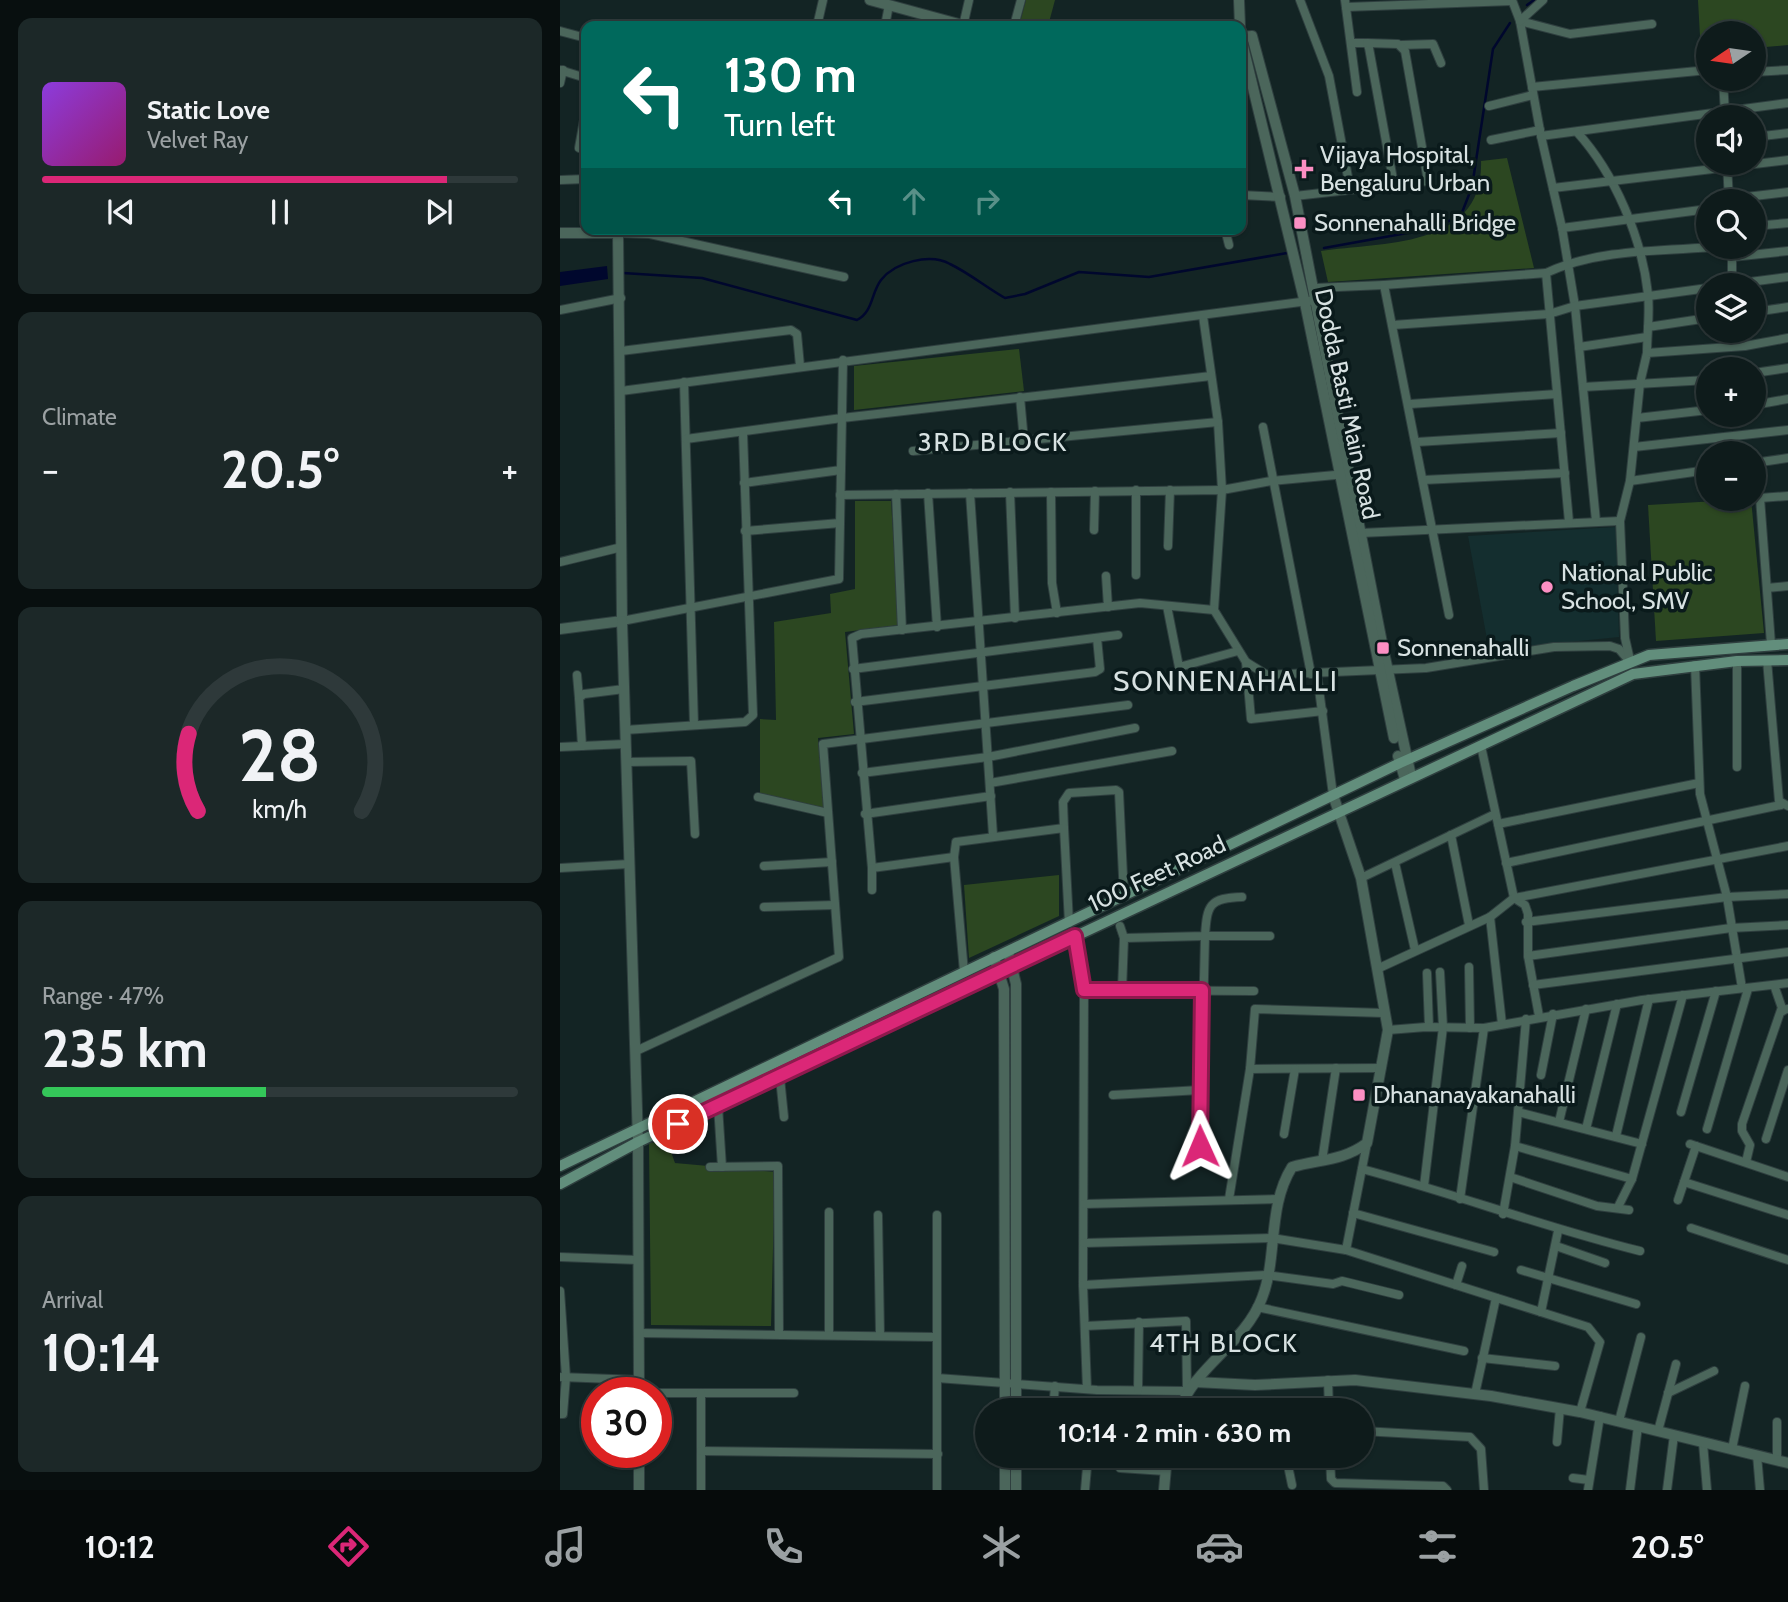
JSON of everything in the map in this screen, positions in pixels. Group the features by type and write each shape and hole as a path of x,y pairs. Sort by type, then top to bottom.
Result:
{"main road":[{"name":"100 Feet Road","path":"560,1184 638,1142 780,1078 1408,777 1480,746 1632,668 1649,655 1788,644"},
{"name":"100 Feet Road","path":"560,1166 637,1126 820,1043 1403,762 1632,668 1788,660"}],"street":[{"path":"818,21 823,0"},
{"path":"870,0 947,21"},
{"path":"966,21 969,0"},
{"path":"1015,21 1021,0"},
{"path":"1239,0 1240,21"},
{"path":"1300,0 1329,76 1350,188"},
{"path":"1357,92 1346,4 1512,0 1520,21 1575,306 1596,521"},
{"path":"1520,21 1543,0"},
{"path":"886,21 889,5"},
{"path":"1240,14 1244,21"},
{"path":"1520,21 1570,34 1652,24"},
{"path":"1246,25 1252,36 1295,196 1428,181 1401,45"},
{"path":"560,31 581,37"},
{"name":"Dodda Basti Main Road","path":"1246,37 1252,36"},
{"path":"1352,43 1433,44 1441,63"},
{"path":"1367,43 1394,185"},
{"name":"Dodda Basti Main Road","path":"1246,58 1345,474 1408,777"},
{"path":"560,83 561,70 581,76"},
{"path":"1766,71 1788,70"},
{"path":"1489,106 1533,91 1696,71"},
{"path":"1766,107 1788,103"},
{"path":"1492,141 1540,133 1577,132 1696,118"},
{"path":"1577,132 1611,180 1640,252 1648,295 1647,353 1640,383 1630,481 1620,521 1625,638 1632,668"},
{"path":"1766,136 1788,133"},
{"path":"579,148 581,137"},
{"path":"1766,161 1788,160"},
{"path":"1553,188 1696,168"},
{"path":"560,180 581,179"},
{"path":"1766,195 1788,192"},
{"path":"1246,195 1281,197"},
{"name":"Dodda Basti Main Road","path":"1295,196 1315,288 1345,474 1361,533 1384,671"},
{"path":"1562,228 1696,210"},
{"path":"1766,225 1788,223"},
{"path":"560,233 581,232"},
{"path":"618,235 621,292 622,621 638,1142 639,1377"},
{"path":"648,235 844,277"},
{"path":"1226,235 1229,245"},
{"path":"1315,288 1546,273 1568,263 1640,252 1696,248"},
{"path":"1766,253 1788,251"},
{"path":"1546,273 1569,522"},
{"path":"1766,281 1788,278"},
{"path":"1384,285 1410,404 1449,615"},
{"path":"1393,325 1549,314 1575,306 1696,289"},
{"path":"560,310 621,292"},
{"path":"621,391 1317,300"},
{"path":"1766,310 1788,307"},
{"path":"1203,316 1218,422 1222,489 1214,610 1246,662 1267,675 1384,671 1458,665 1554,647 1610,646 1619,649 1632,668"},
{"path":"1648,327 1696,320"},
{"path":"621,351 791,330 797,334 800,366"},
{"path":"1579,347 1647,338"},
{"path":"1647,353 1745,346 1788,338"},
{"path":"560,629 622,621 839,579 843,360"},
{"path":"1766,371 1788,368"},
{"path":"686,439 842,418 1211,376"},
{"path":"1583,387 1696,381"},
{"path":"684,382 694,724"},
{"path":"1410,404 1558,394"},
{"path":"1020,397 1024,441"},
{"path":"1766,403 1788,399"},
{"path":"1637,418 1696,411"},
{"path":"913,451 1218,422"},
{"path":"1263,427 1271,481 1323,711 1333,795 1361,878 1388,1030 1346,1250"},
{"path":"1634,447 1788,430"},
{"path":"625,730 745,722 753,715 743,433"},
{"path":"1417,442 1561,433"},
{"path":"1766,461 1788,458"},
{"path":"744,483 841,470"},
{"path":"1630,481 1696,472"},
{"path":"1423,480 1565,473"},
{"path":"841,495 1222,489 1345,474"},
{"path":"1168,547 1170,490"},
{"path":"1094,530 1095,491"},
{"path":"1136,491 1136,575"},
{"path":"1010,492 1015,618"},
{"path":"1051,492 1052,583 1057,613"},
{"path":"970,493 981,688 993,835"},
{"path":"896,494 902,630"},
{"path":"928,494 937,627"},
{"path":"1766,496 1788,496"},
{"path":"1759,511 1771,644"},
{"path":"1361,533 1620,521"},
{"path":"745,531 840,523"},
{"path":"560,562 622,547"},
{"path":"1106,576 1108,607"},
{"path":"1767,588 1788,586"},
{"path":"872,890 850,643 854,636 1140,603 1214,610"},
{"path":"1167,606 1179,667 1238,651"},
{"path":"853,670 1118,635"},
{"path":"855,702 1097,672 1100,669 1097,638"},
{"path":"1506,863 1785,805 1767,660"},
{"path":"1737,661 1737,767"},
{"path":"1246,662 1251,719 1323,711"},
{"path":"1695,665 1699,783 1727,897 1745,989 1707,1129"},
{"path":"577,675 582,746"},
{"path":"579,698 584,694 624,689"},
{"path":"636,1051 839,957 821,747 825,743 1128,705"},
{"path":"862,773 988,757 1135,728"},
{"path":"560,747 625,744"},
{"path":"1480,746 1514,898 1525,905 1528,914 1528,956 1539,1016"},
{"path":"990,783 1172,751"},
{"path":"626,762 691,761 695,834"},
{"path":"1497,824 1699,783"},
{"path":"1069,923 1063,802 1069,793 1119,792 1124,897"},
{"path":"865,814 991,796"},
{"path":"758,797 828,813"},
{"path":"1361,878 1495,814"},
{"path":"964,972 954,857 956,842 993,835 1064,828"},
{"path":"1451,835 1469,925"},
{"path":"1377,969 1469,925 1490,918 1514,898 1788,846"},
{"path":"872,868 954,857"},
{"path":"764,866 832,863"},
{"path":"1395,863 1415,950"},
{"path":"560,868 629,864"},
{"path":"1526,922 1727,897 1788,894"},
{"path":"1200,1146 1206,913 1211,904 1218,900 1242,897"},
{"path":"764,907 835,905"},
{"path":"1490,918 1502,1024"},
{"path":"1528,956 1731,928 1788,925"},
{"path":"1120,926 1124,938 1122,990"},
{"path":"1075,936 1084,990 1083,1285 1087,1389"},
{"path":"1124,938 1270,936"},
{"path":"1007,1398 1010,1382 1016,984 1008,952"},
{"path":"1533,985 1788,952"},
{"path":"995,957 1004,989 1010,1382 1013,1398"},
{"path":"1469,967 1471,1028"},
{"path":"1424,1186 1443,1027 1440,972"},
{"path":"1427,973 1429,1027"},
{"path":"1388,1030 1429,1027 1484,1028 1539,1016 1649,999 1788,983"},
{"path":"1746,1163 1750,1145 1741,1127 1786,1011 1774,985"},
{"path":"1084,990 1254,991"},
{"path":"1681,1112 1716,991"},
{"path":"1618,1207 1632,1179 1683,995"},
{"path":"1616,1136 1649,999"},
{"path":"1586,1129 1618,1004"},
{"path":"1229,1199 1250,1069 1255,1009 1384,1013"},
{"path":"1559,1122 1586,1009"},
{"path":"1541,1075 1553,1014"},
{"path":"1503,1214 1515,1146 1526,1019"},
{"path":"1460,1199 1484,1028"},
{"path":"1322,1161 1336,1068"},
{"path":"1250,1069 1381,1068"},
{"path":"1284,1134 1295,1069"},
{"path":"1766,1139 1788,1070"},
{"path":"780,1078 784,1117"},
{"path":"1113,1095 1200,1090"},
{"path":"718,1107 722,1167"},
{"path":"1518,1112 1642,1144"},
{"path":"1184,1398 1187,1391 1243,1331 1263,1297 1281,1185 1292,1167 1352,1154 1367,1143"},
{"path":"1678,1200 1693,1145 1788,1177"},
{"path":"1515,1146 1632,1179"},
{"path":"710,1167 778,1166 779,1333"},
{"path":"1362,1169 1424,1186 1558,1231 1640,1251"},
{"path":"1510,1177 1597,1206 1629,1209"},
{"path":"1684,1182 1788,1215"},
{"path":"1084,1204 1279,1199"},
{"path":"829,1212 830,1334"},
{"path":"1353,1213 1494,1252"},
{"path":"878,1215 880,1335"},
{"path":"937,1215 937,1490"},
{"path":"1691,1228 1788,1261"},
{"path":"1541,1312 1558,1231"},
{"path":"1084,1243 1272,1238 1346,1250 1588,1327 1600,1342 1580,1412"},
{"path":"1556,1246 1605,1263"},
{"path":"560,1257 638,1260"},
{"path":"1456,1285 1462,1266"},
{"path":"1521,1270 1636,1304"},
{"path":"1083,1285 1266,1275 1333,1284 1342,1281 1399,1295"},
{"path":"560,1291 563,1377 563,1414 560,1414"},
{"path":"1475,1394 1496,1298"},
{"path":"1257,1307 1464,1350"},
{"path":"1085,1326 1186,1321 1187,1391"},
{"path":"1138,1390 1139,1322"},
{"path":"638,1333 936,1337"},
{"path":"1619,1421 1641,1338"},
{"path":"1482,1358 1555,1366"},
{"path":"1658,1431 1676,1364"},
{"path":"1668,1393 1714,1371"},
{"path":"563,1377 581,1378"},
{"path":"937,1378 1087,1389 1187,1391"},
{"path":"1328,1380 1329,1398"},
{"path":"1195,1382 1255,1385 1355,1380 1475,1394 1600,1416 1788,1463"},
{"path":"1054,1398 1055,1386"},
{"path":"1732,1449 1745,1386"},
{"path":"672,1393 794,1393"},
{"path":"701,1393 701,1490"},
{"path":"1557,1442 1560,1408"},
{"path":"1573,1478 1589,1485 1600,1416"},
{"path":"1777,1422 1777,1460"},
{"path":"1630,1490 1638,1426"},
{"path":"1374,1431 1470,1437 1481,1449 1484,1490"},
{"path":"1667,1490 1674,1435"},
{"path":"1703,1443 1707,1490"},
{"path":"701,1451 938,1454"},
{"path":"1757,1455 1760,1490"},
{"path":"639,1468 639,1490"},
{"path":"1005,1468 1005,1490"},
{"path":"1016,1468 1016,1490"},
{"path":"1085,1490 1087,1468"},
{"path":"1164,1490 1166,1468"},
{"path":"1288,1468 1292,1485"},
{"path":"1331,1468 1331,1479 1337,1490"},
{"path":"1331,1479 1335,1483 1443,1486 1447,1490"}],"shaded area":[{"name":"National Public School, SMV","path":"1616,527 1619,637 1489,650 1468,536"}],"green space":[{"path":"1026,0 1055,0 1049,21 1020,21"},
{"path":"1698,0 1788,0 1788,45 1766,47 1766,21 1699,21"},
{"path":"1507,158 1534,268 1328,282 1321,251 1399,242 1425,236 1448,226 1466,211 1477,190 1481,161"},
{"path":"1019,349 1024,391 854,410 854,366"},
{"path":"855,501 891,501 899,625 845,632 854,734 818,738 825,809 760,794 760,719 776,720 774,622 831,613 830,594 855,589"},
{"path":"1696,502 1696,511 1752,511 1764,633 1656,641 1648,505"},
{"path":"1059,875 1059,916 969,958 964,885"},
{"path":"667,1141 675,1163 775,1172 771,1326 651,1325 649,1143"}],"water":[{"path":"607,266 608,279 560,286 560,272"}],"waterway":[{"path":"1527,5 1534,0"},
{"path":"1324,248 1435,228 1461,215 1472,187 1493,49 1510,23"},
{"path":"623,273 702,278 857,320 866,312 878,285 887,274 904,264 923,259 950,264 1005,298 1025,294 1079,272 1149,277 1287,253"}],"place":[{"name":"Vijaya Hospital, Bengaluru Urban","path":"1304,169"},
{"name":"Sonnenahalli Bridge","path":"1300,223"},
{"name":"National Public School, SMV","path":"1547,587"},
{"name":"Sonnenahalli","path":"1383,648"},
{"name":"Dhananayakanahalli","path":"1359,1095"}],"district":[{"name":"3RD BLOCK","path":"993,442"},
{"name":"SONNENAHALLI","path":"1226,681"},
{"name":"4TH BLOCK","path":"1224,1343"}],"route":[{"path":"678,1124 1075,936 1084,990 1202,990 1200,1146"}]}
